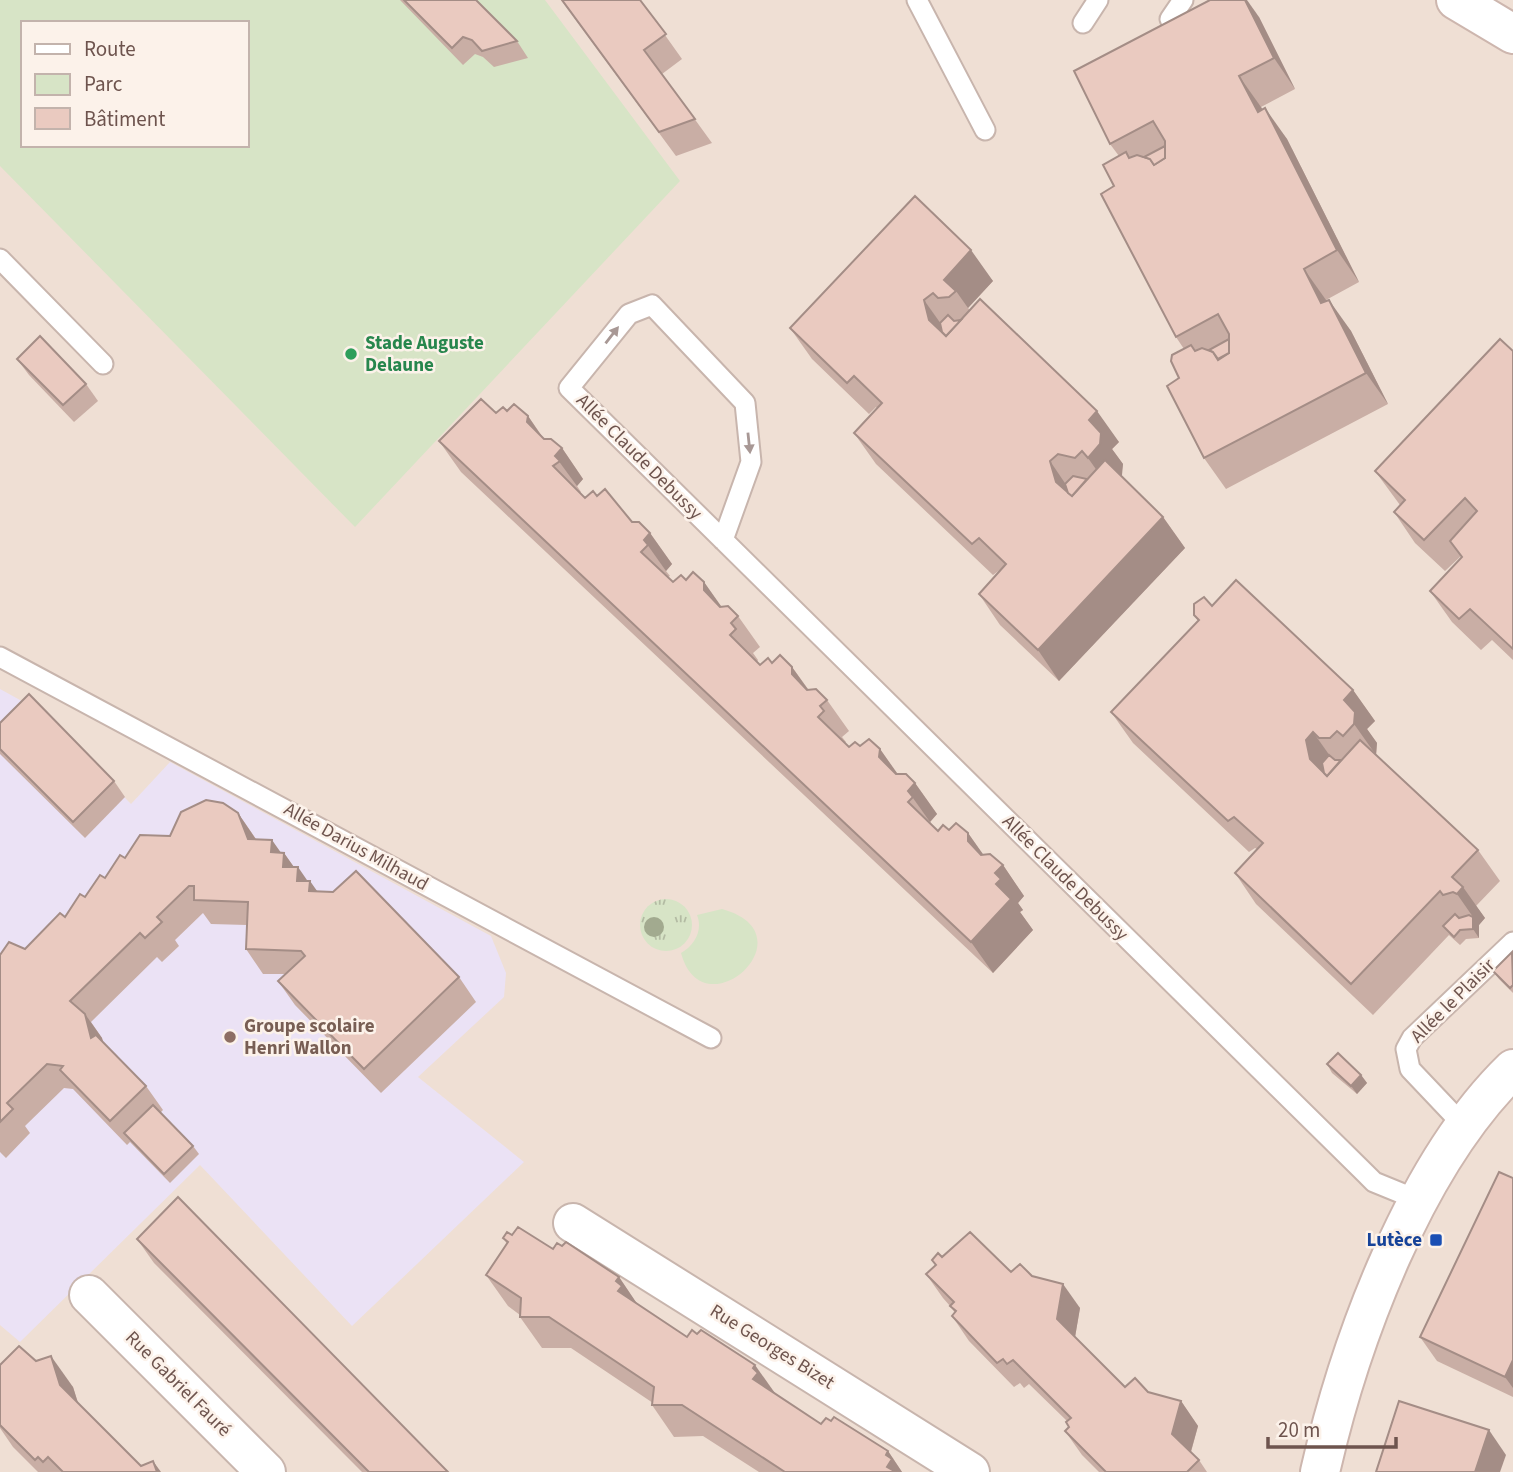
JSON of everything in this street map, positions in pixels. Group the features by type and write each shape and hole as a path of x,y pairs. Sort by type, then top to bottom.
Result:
{"street":[{"path":"1456,0 1513,34"},
{"path":"1320,1472 1329,1431 1364,1325 1418,1200 1490,1092 1513,1069"},
{"name":"Rue Georges Bizet","path":"573,1223 970,1472"},
{"name":"Rue Gabriel Fauré","path":"89,1295 266,1472"}],"lane":[{"path":"916,0 985,130"},
{"path":"1083,23 1098,0"},
{"path":"1170,19 1183,0"},
{"path":"0,260 103,364"},
{"name":"Allée Claude Debussy","path":"723,540 751,462 745,403 652,305 628,314 569,388 1365,1174 1374,1182 1418,1200"},
{"name":"Allée Darius Milhaud","path":"0,657 711,1038"},
{"name":"Allée le Plaisir","path":"1465,1127 1410,1069 1406,1049 1412,1038 1513,942"}],"shaded area":[{"path":"0,0 1513,0 1513,1472 0,1472"},
{"name":"Groupe scolaire Henri Wallon","path":"0,689 40,711 131,804 170,762 491,936 506,973 504,997 418,1077 524,1162 352,1326 200,1165 20,1342 0,1325"}],"green space":[{"name":"Stade Auguste Delaune","path":"0,0 545,0 680,181 355,527 0,166"},
{"path":"666,899 685,906 692,925 685,944 666,951 647,944 640,925 647,906"},
{"path":"722,909 747,921 757,938 755,955 744,971 728,981 709,984 693,975 681,953 696,937 699,926 697,915"}],"building":[{"path":"404,0 476,0 517,41 482,51 472,40 463,37 452,48"},
{"path":"562,0 640,0 666,34 644,50 695,119 659,132"},
{"path":"1210,0 1245,0 1274,58 1239,76 1258,112 1265,108 1337,250 1304,269 1321,303 1329,300 1366,373 1204,458 1167,386 1179,378 1171,361 1172,355 1191,345 1195,351 1202,348 1213,352 1218,360 1229,353 1229,334 1218,314 1176,337 1101,194 1114,186 1103,165 1126,152 1129,158 1137,155 1150,159 1154,165 1165,158 1165,141 1153,121 1110,144 1074,71"},
{"path":"1165,146 1165,158 1154,165 1150,159 1144,157"},
{"path":"915,196 971,250 944,280 956,291 949,297 938,298 933,293 924,300 929,320 946,336 980,299 1097,411 1089,420 1101,433 1100,444 1088,458 1082,451 1075,458 1058,454 1050,461 1056,482 1072,496 1105,460 1163,517 1038,650 979,594 1006,564 979,538 972,544 854,433 882,403 854,376 847,383 790,328"},
{"path":"948,315 954,321 961,320 946,336 940,323"},
{"path":"40,336 86,384 63,405 17,359"},
{"path":"1229,339 1229,353 1218,359 1209,350"},
{"path":"1500,339 1513,351 1513,649 1470,609 1459,619 1430,591 1462,557 1450,541 1477,511 1465,498 1424,540 1394,512 1405,500 1375,471"},
{"path":"481,399 496,413 503,407 507,411 514,404 528,416 527,422 544,439 551,439 562,448 555,456 560,461 553,466 585,498 593,491 597,496 605,489 632,522 639,522 650,533 644,540 648,545 641,552 673,582 681,575 686,580 693,572 704,582 704,590 720,607 728,606 738,616 731,623 736,629 730,635 760,665 768,658 772,663 780,655 792,667 792,674 807,690 816,689 827,700 820,706 824,711 818,717 849,747 855,742 860,746 869,739 880,749 879,757 896,774 906,774 915,783 908,791 913,797 908,802 938,831 943,825 949,830 956,823 968,833 968,841 981,855 990,854 1003,865 995,873 1001,879 996,884 1011,899 971,942 439,441"},
{"path":"1073,476 1087,479 1072,496 1065,484"},
{"path":"1236,580 1353,690 1344,700 1355,712 1354,724 1343,736 1337,731 1330,738 1319,738 1313,732 1306,740 1310,759 1327,776 1360,740 1478,850 1452,877 1463,887 1457,894 1453,892 1443,895 1440,891 1351,984 1235,873 1263,843 1234,817 1228,821 1111,712 1199,620 1194,615 1194,604 1204,597 1212,606"},
{"path":"29,694 114,781 73,822 0,749 0,723"},
{"path":"1329,755 1335,760 1341,760 1327,776 1322,763"},
{"path":"206,800 223,803 238,813 248,839 272,840 271,852 284,853 283,867 298,867 297,881 310,881 309,891 333,892 356,871 459,977 364,1069 278,981 305,956 301,951 246,949 248,902 194,900 194,886 189,886 157,917 162,922 145,938 140,933 70,1001 85,1014 91,1038 96,1035 146,1086 110,1121 60,1070 63,1066 47,1064 7,1103 13,1109 0,1122 0,955 9,942 25,949 60,913 65,917 80,894 85,897 100,875 105,878 120,855 125,858 140,835 170,836 181,812"},
{"path":"1455,914 1459,918 1469,915 1473,917 1473,929 1460,930 1454,937 1443,926"},
{"path":"1512,952 1513,985 1510,988 1493,971"},
{"path":"1338,1053 1361,1075 1351,1086 1327,1064"},
{"path":"153,1105 193,1146 164,1174 124,1133"},
{"path":"1499,1172 1513,1178 1513,1360 1505,1377 1420,1337"},
{"path":"178,1197 448,1472 369,1472 137,1239"},
{"path":"518,1227 553,1249 557,1243 562,1246 566,1242 619,1277 616,1281 622,1286 618,1291 687,1337 692,1330 697,1334 701,1330 755,1365 753,1368 758,1373 753,1379 821,1424 826,1418 831,1421 834,1417 888,1451 886,1455 892,1459 887,1467 896,1472 785,1472 682,1405 652,1405 654,1387 549,1317 520,1317 521,1298 486,1275 508,1242 503,1238 507,1232 512,1235"},
{"path":"970,1232 1011,1272 1020,1264 1032,1276 1063,1284 1057,1319 1125,1387 1135,1378 1148,1392 1181,1401 1172,1434 1199,1460 1187,1472 1106,1472 1065,1431 1069,1427 1066,1422 1071,1418 1013,1360 1007,1364 1003,1359 997,1363 952,1316 956,1311 950,1306 954,1302 926,1274 936,1265 932,1260 938,1253 942,1257"},
{"path":"19,1346 36,1361 51,1356 60,1385 141,1466 153,1461 157,1472 63,1472 48,1457 43,1462 38,1457 35,1460 0,1425 0,1365"},
{"path":"1399,1401 1489,1430 1475,1472 1376,1472"}],"place":[{"name":"Stade Auguste Delaune","path":"351,354"},
{"name":"Groupe scolaire Henri Wallon","path":"230,1037"},
{"name":"Lutèce","path":"1436,1240"}]}
